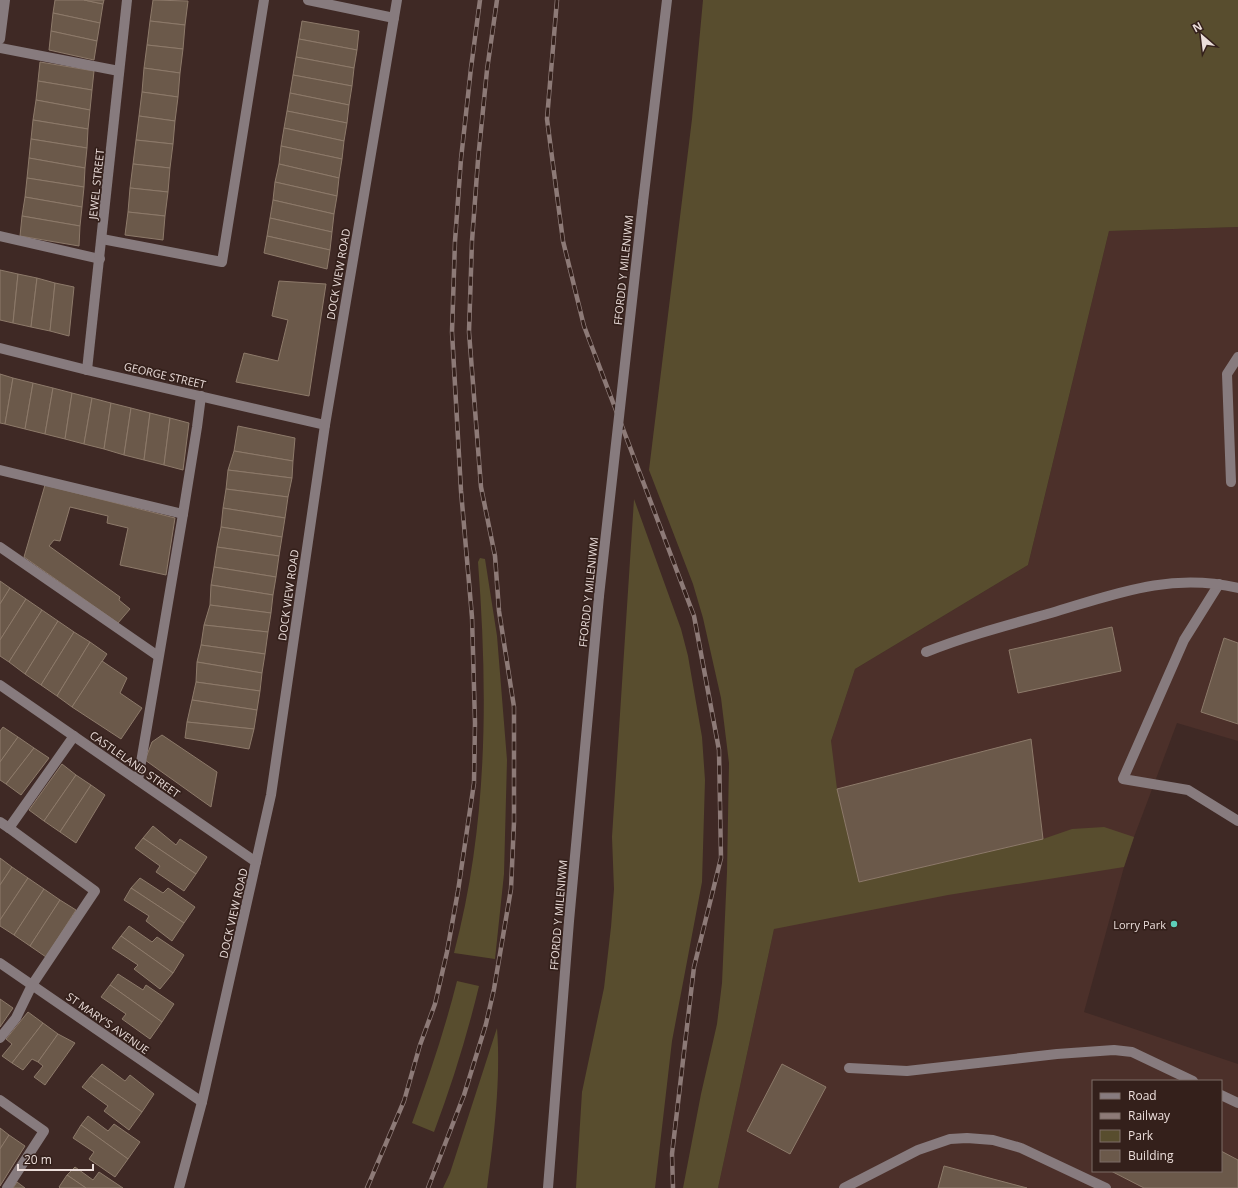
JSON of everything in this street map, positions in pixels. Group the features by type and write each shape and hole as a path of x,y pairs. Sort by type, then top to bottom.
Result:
{"street":[{"path":"0,39 5,0"},
{"name":"JEWEL STREET","path":"87,370 127,0"},
{"path":"102,239 222,262 264,0"},
{"path":"308,0 394,18"},
{"name":"DOCK VIEW ROAD","path":"179,1188 202,1102 271,795 325,425 396,0"},
{"name":"FFORDD Y MILENIWM","path":"548,1188 570,913 599,596 667,0"},
{"path":"0,48 119,70"},
{"path":"0,236 100,259"},
{"name":"GEORGE STREET","path":"0,348 87,370 325,425"},
{"path":"1232,482 1226,374 1238,357"},
{"path":"138,780 198,427 201,396"},
{"path":"0,470 183,514"},
{"path":"0,547 158,656"},
{"path":"926,652 951,642 984,632 1151,585 1178,582 1219,584 1238,588"},
{"path":"1219,584 1184,640 1123,779 1188,790 1238,820"},
{"name":"CASTLELAND STREET","path":"0,685 256,862"},
{"path":"0,1038 16,1018 32,985 96,891 4,825 74,736"},
{"name":"ST MARY'S AVENUE","path":"0,963 202,1102"},
{"path":"849,1068 907,1071 1057,1054 1114,1050 1132,1052 1191,1080"},
{"path":"1222,1095 1238,1103"},
{"path":"0,1100 44,1131 7,1188"},
{"path":"844,1188 918,1150 950,1139 967,1138 993,1140 1021,1148 1106,1188"}],"shaded area":[{"path":"1238,227 1238,741 1177,723 1124,867 1084,1012 1238,1064 1238,1188 718,1188 774,929 831,741 855,669 1028,565 1109,231"}],"green space":[{"path":"703,0 1238,0 1238,227 1109,231 1028,565 855,669 831,741 837,789 859,882 1043,839 1072,829 1104,827 1134,837 1124,867 948,895 774,929 718,1188 683,1188 701,1094 717,1024 722,983 727,872 729,763 721,698 703,618 693,584 649,470 692,119"},
{"path":"634,499 681,629 688,656 702,737 705,780 702,882 672,1041 655,1188 576,1188 582,1092 604,988 611,927 614,889 612,837"},
{"path":"480,558 485,559 497,636 507,760 504,874 495,959 454,953 474,856 479,807 484,709 478,562"},
{"path":"457,981 479,986 459,1060 434,1132 412,1123 425,1088"},
{"path":"497,1028 497,1088 487,1188 443,1188 450,1173"}],"building":[{"path":"55,0 84,0 103,4 100,23 53,13"},
{"path":"84,0 104,0 103,4"},
{"path":"153,0 188,1 185,25 150,21"},
{"path":"53,13 100,23 97,41 51,31"},
{"path":"150,21 185,25 183,49 147,45"},
{"path":"302,21 359,31 357,50 299,39"},
{"path":"51,31 97,41 94,60 49,50"},
{"path":"299,39 357,50 354,68 296,57"},
{"path":"147,45 183,49 180,73 144,68"},
{"path":"296,57 354,68 352,86 293,75"},
{"path":"40,62 94,71 92,90 38,81"},
{"path":"144,68 180,73 178,97 142,92"},
{"path":"293,75 352,86 349,105 290,93"},
{"path":"38,81 92,90 90,110 36,100"},
{"path":"142,92 178,97 175,121 139,116"},
{"path":"290,93 349,105 347,123 287,111"},
{"path":"36,100 90,110 88,129 33,120"},
{"path":"287,111 347,123 344,141 284,128"},
{"path":"139,116 175,121 173,144 136,140"},
{"path":"33,120 88,129 87,148 31,139"},
{"path":"284,128 344,141 342,159 281,146"},
{"path":"31,139 87,148 85,168 29,158"},
{"path":"136,140 173,144 170,168 133,164"},
{"path":"281,146 342,159 339,178 279,164"},
{"path":"29,158 85,168 84,187 27,178"},
{"path":"133,164 170,168 168,192 130,188"},
{"path":"279,164 339,178 337,196 275,182"},
{"path":"27,178 84,187 82,207 25,197"},
{"path":"275,182 337,196 334,214 273,200"},
{"path":"130,188 168,192 165,216 128,212"},
{"path":"25,197 82,207 80,226 22,216"},
{"path":"273,200 334,214 332,232 270,218"},
{"path":"128,212 165,216 163,240 125,235"},
{"path":"22,216 80,226 79,246 20,236"},
{"path":"270,218 332,232 330,250 267,236"},
{"path":"267,236 330,250 327,269 264,253"},
{"path":"0,270 18,274 13,323 0,320"},
{"path":"18,274 37,278 31,327 13,323"},
{"path":"37,278 55,283 50,331 31,327"},
{"path":"279,281 326,284 309,396 236,382 244,353 278,361 288,320 272,316"},
{"path":"55,283 74,287 69,336 50,331"},
{"path":"0,374 13,378 5,424 0,423"},
{"path":"13,378 33,383 25,429 5,424"},
{"path":"33,383 53,388 45,434 25,429"},
{"path":"53,388 72,393 65,439 45,434"},
{"path":"72,393 92,398 84,444 65,439"},
{"path":"92,398 111,403 104,449 84,444"},
{"path":"111,403 131,408 124,455 104,449"},
{"path":"131,408 150,413 144,460 124,455"},
{"path":"150,413 170,418 164,465 144,460"},
{"path":"170,418 189,423 183,470 164,465"},
{"path":"238,426 295,438 293,461 234,451"},
{"path":"234,451 293,461 292,478 228,470"},
{"path":"228,470 292,478 288,497 226,489"},
{"path":"45,485 175,518 166,575 120,565 128,528 107,523 108,516 70,507 60,541 54,540 49,546 120,597 119,600 130,609 118,623 24,557"},
{"path":"226,489 288,497 285,518 223,508"},
{"path":"223,508 285,518 282,537 221,527"},
{"path":"221,527 282,537 279,556 217,547"},
{"path":"217,547 279,556 276,577 214,567"},
{"path":"214,567 276,577 273,595 211,585"},
{"path":"0,581 10,588 0,604"},
{"path":"211,585 273,595 271,613 210,605"},
{"path":"10,588 26,599 0,640 0,604"},
{"path":"26,599 42,610 9,662 0,656 0,640"},
{"path":"210,605 271,613 268,632 204,625"},
{"path":"42,610 58,621 25,674 9,662"},
{"path":"58,621 74,632 41,685 25,674"},
{"path":"204,625 268,632 265,654 201,645"},
{"path":"1112,627 1121,671 1018,693 1009,650"},
{"path":"74,632 90,642 57,696 41,685"},
{"path":"1224,638 1238,643 1238,724 1201,712"},
{"path":"90,642 107,654 72,707 57,696"},
{"path":"201,645 265,654 262,673 197,662"},
{"path":"102,661 127,678 120,693 142,708 121,739 72,707"},
{"path":"197,662 262,673 260,691 196,682"},
{"path":"196,682 260,691 257,710 192,700"},
{"path":"192,700 257,710 254,729 187,722"},
{"path":"187,722 254,729 249,749 185,738"},
{"path":"3,727 18,737 0,762 0,731"},
{"path":"162,735 217,772 211,807 145,760 152,742"},
{"path":"18,737 34,748 6,784 0,780 0,762"},
{"path":"1031,739 1043,839 859,882 837,789"},
{"path":"34,748 49,758 21,795 6,784"},
{"path":"62,764 76,775 44,821 29,810"},
{"path":"76,775 91,785 60,832 44,821"},
{"path":"91,785 105,795 76,843 60,832"},
{"path":"153,826 176,845 180,839 207,857 196,874 143,838"},
{"path":"143,838 196,874 184,891 156,872 160,866 135,848"},
{"path":"0,858 12,867 0,885"},
{"path":"12,867 28,878 0,920 0,885"},
{"path":"28,878 44,889 14,935 0,926 0,920"},
{"path":"140,878 163,893 168,888 195,907 184,923 131,888"},
{"path":"131,888 184,923 172,941 146,921 149,916 124,900"},
{"path":"44,889 60,900 30,946 14,935"},
{"path":"60,900 76,910 46,957 30,946"},
{"path":"129,926 152,942 157,937 184,955 173,973 121,936"},
{"path":"121,936 173,973 160,989 134,969 138,965 112,948"},
{"path":"118,974 143,990 146,985 174,1004 162,1022 110,985"},
{"path":"110,985 162,1022 150,1039 122,1019 126,1014 101,997"},
{"path":"0,999 13,1008 0,1027"},
{"path":"28,1012 43,1023 12,1063 2,1056 12,1044 6,1039"},
{"path":"43,1023 58,1034 38,1062 32,1059 23,1070 12,1063"},
{"path":"58,1034 75,1043 45,1085 34,1077 43,1066 38,1062"},
{"path":"102,1064 125,1081 130,1075 154,1094 142,1112 91,1076"},
{"path":"782,1064 826,1087 790,1154 747,1131"},
{"path":"91,1076 142,1112 129,1130 104,1111 108,1106 82,1087"},
{"path":"88,1116 108,1131 114,1124 140,1142 128,1159 81,1125"},
{"path":"81,1125 128,1159 115,1177 89,1159 94,1152 73,1138"},
{"path":"0,1128 9,1135 0,1149"},
{"path":"9,1135 25,1146 0,1186 0,1149"},
{"path":"1222,1152 1238,1160 1238,1188 1144,1188 1113,1172 1222,1172"},
{"path":"944,1166 1027,1188 938,1188"},
{"path":"75,1167 93,1180 99,1172 123,1188 86,1188 67,1175"},
{"path":"67,1175 86,1188 60,1188 59,1187"},
{"path":"17,1182 25,1188 13,1188"}],"railway":[{"path":"367,1188 404,1101 420,1045 435,1004 447,952 458,891 474,783 475,723 472,617 461,491 452,332 455,241 461,159 480,0"},
{"path":"428,1188 464,1095 486,1024 494,989 511,889 514,822 514,707 499,611 495,556 481,487 469,332 472,241 478,160 487,70 497,0"},
{"path":"557,0 547,119 563,241 584,326 694,616 719,750 721,858 694,967 672,1154 673,1188"}],"place":[{"name":"Lorry Park","path":"1174,924"}]}
